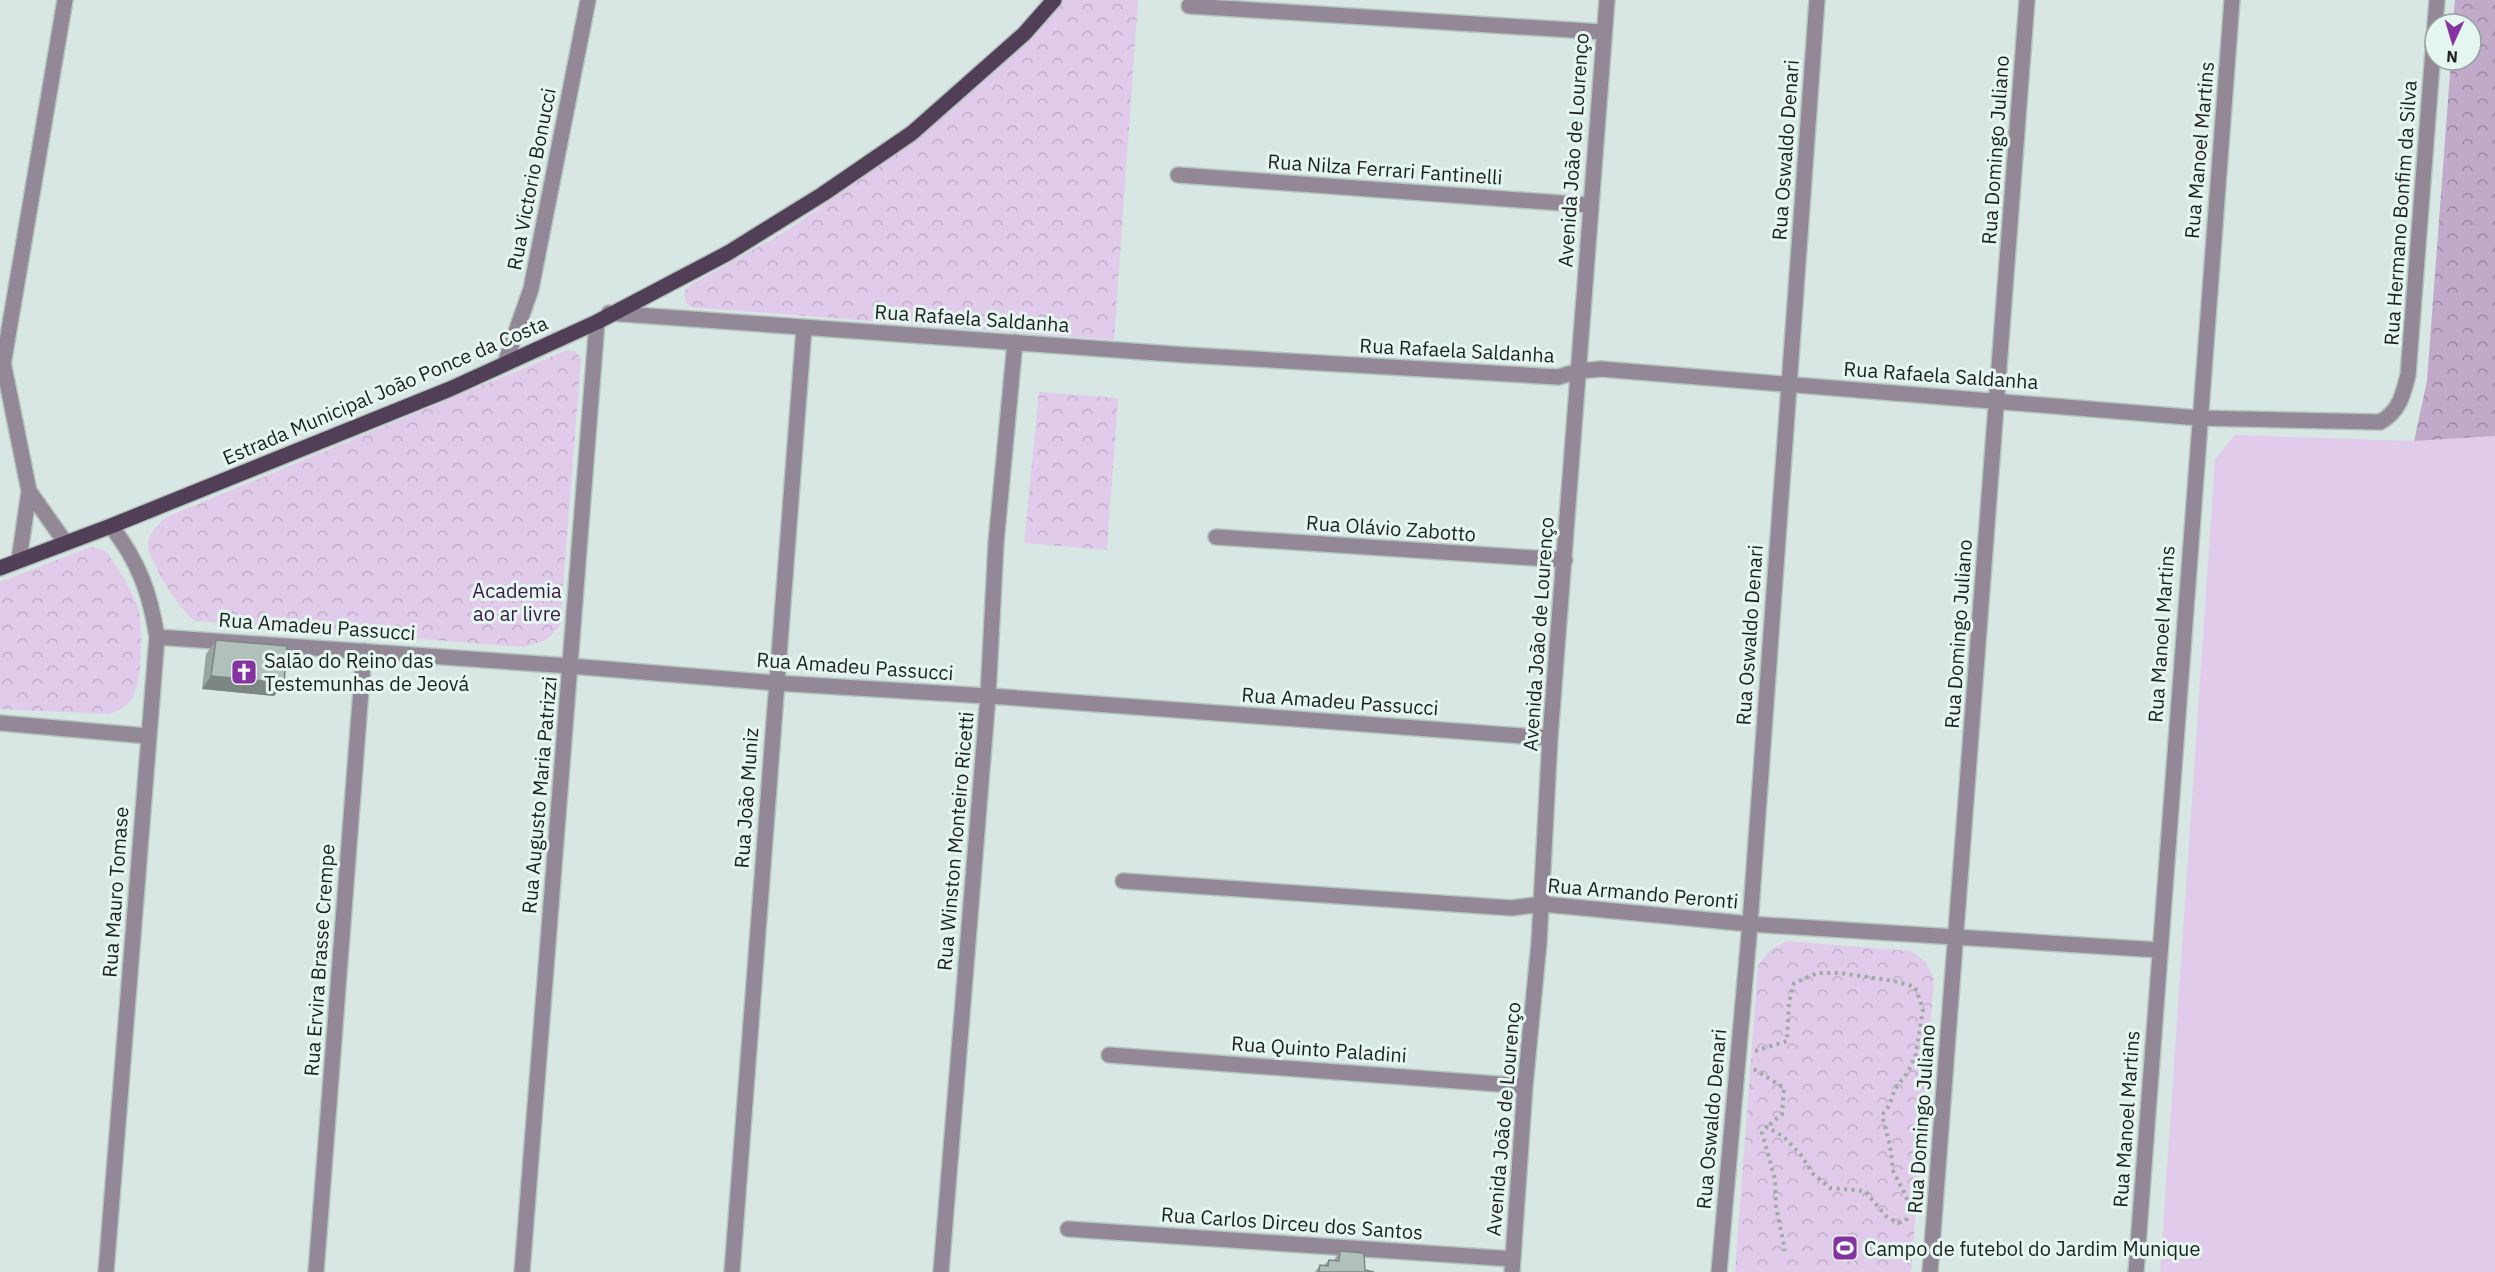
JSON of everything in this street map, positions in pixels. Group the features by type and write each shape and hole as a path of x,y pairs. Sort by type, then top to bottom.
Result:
{"main road":[{"name":"Estrada Municipal João Ponce da Costa","path":"0,568 111,526 450,389 603,318 728,253 823,194 912,133 1024,34 1054,0"}],"street":[{"path":"3,365 65,0"},
{"name":"Rua Victorio Bonucci","path":"506,363 531,289 588,0"},
{"name":"Avenida João de Lourenço","path":"1513,1265 1542,904 1550,738 1579,371 1589,205 1607,0"},
{"name":"Rua Oswaldo Denari","path":"1719,1272 1750,924 1817,0"},
{"name":"Rua Domingo Juliano","path":"1930,1272 2027,0"},
{"name":"Rua Manoel Martins","path":"2136,1272 2158,950 2232,0"},
{"path":"1189,6 1603,32"},
{"name":"Rua Hermano Bonfim da Silva","path":"2400,403 2408,375 2431,72"},
{"name":"Rua Nilza Ferrari Fantinelli","path":"1178,175 1589,205"},
{"name":"Rua Rafaela Saldanha","path":"603,318 804,328 1558,378 1579,371 1601,369 2199,418 2380,422 2387,418 2400,403"},
{"name":"Rua Augusto Maria Patrizzi","path":"522,1272 570,666 603,318"},
{"name":"Rua João Muniz","path":"732,1272 804,328"},
{"name":"Rua Winston Monteiro Ricetti","path":"941,1272 988,696 996,543 1015,342"},
{"path":"0,347 28,491 19,560"},
{"path":"28,491 65,542"},
{"name":"Rua Mauro Tomase","path":"106,1272 157,637 152,606 142,574 128,547 111,526"},
{"name":"Rua Olávio Zabotto","path":"1216,537 1565,560"},
{"name":"Rua Amadeu Passucci","path":"157,637 1550,738"},
{"name":"Rua Ervira Brasse Crempe","path":"316,1272 364,651"},
{"path":"0,723 148,736"},
{"name":"Rua Armando Peronti","path":"1123,881 1512,908 1542,904 1750,924 2158,950"},
{"name":"Rua Quinto Paladini","path":"1109,1055 1526,1086"},
{"name":"Rua Carlos Dirceu dos Santos","path":"1068,1229 1513,1265"}],"path":[{"path":"1751,1053 1787,1041 1789,1002 1794,983 1818,973 1870,977 1915,987 1923,1009 1916,1054 1882,1115 1890,1145 1893,1171 1910,1209 1907,1219 1898,1223 1886,1216 1865,1191 1830,1188 1813,1174 1801,1155 1784,1137 1767,1127"},
{"path":"1750,1067 1784,1088 1782,1114 1762,1133 1775,1179 1776,1206 1785,1251"}],"green space":[{"path":"1064,0 1138,0 1114,340 691,307 686,303 684,292 689,286 788,230 911,144 1032,38"},
{"path":"2455,0 2495,0 2495,436 2414,441 2427,381 2450,72 2483,72 2483,12 2454,12"},
{"name":"Academia ao ar livre","path":"567,350 576,352 581,359 560,626 546,640 524,647 196,621 174,598 159,573 148,543 155,528 167,517"},
{"path":"1039,392 1118,398 1107,550 1024,543"},
{"path":"2235,435 2414,441 2495,436 2495,1272 2160,1272 2215,459"},
{"path":"90,547 106,551 124,578 138,608 141,654 138,681 132,699 122,708 109,714 0,709 0,582"},
{"path":"1787,941 1911,951 1926,962 1934,979 1911,1272 1735,1272 1758,966 1770,950"}],"building":[{"path":"216,640 287,646 284,683 211,676"},
{"path":"1340,1251 1364,1253 1365,1270 1374,1272 1319,1272 1320,1265 1328,1266 1329,1260 1339,1261"}],"place":[{"name":"Salão do Reino das Testemunhas de Jeová","path":"244,672"},
{"name":"Campo de futebol do Jardim Munique","path":"1845,1248"}]}
